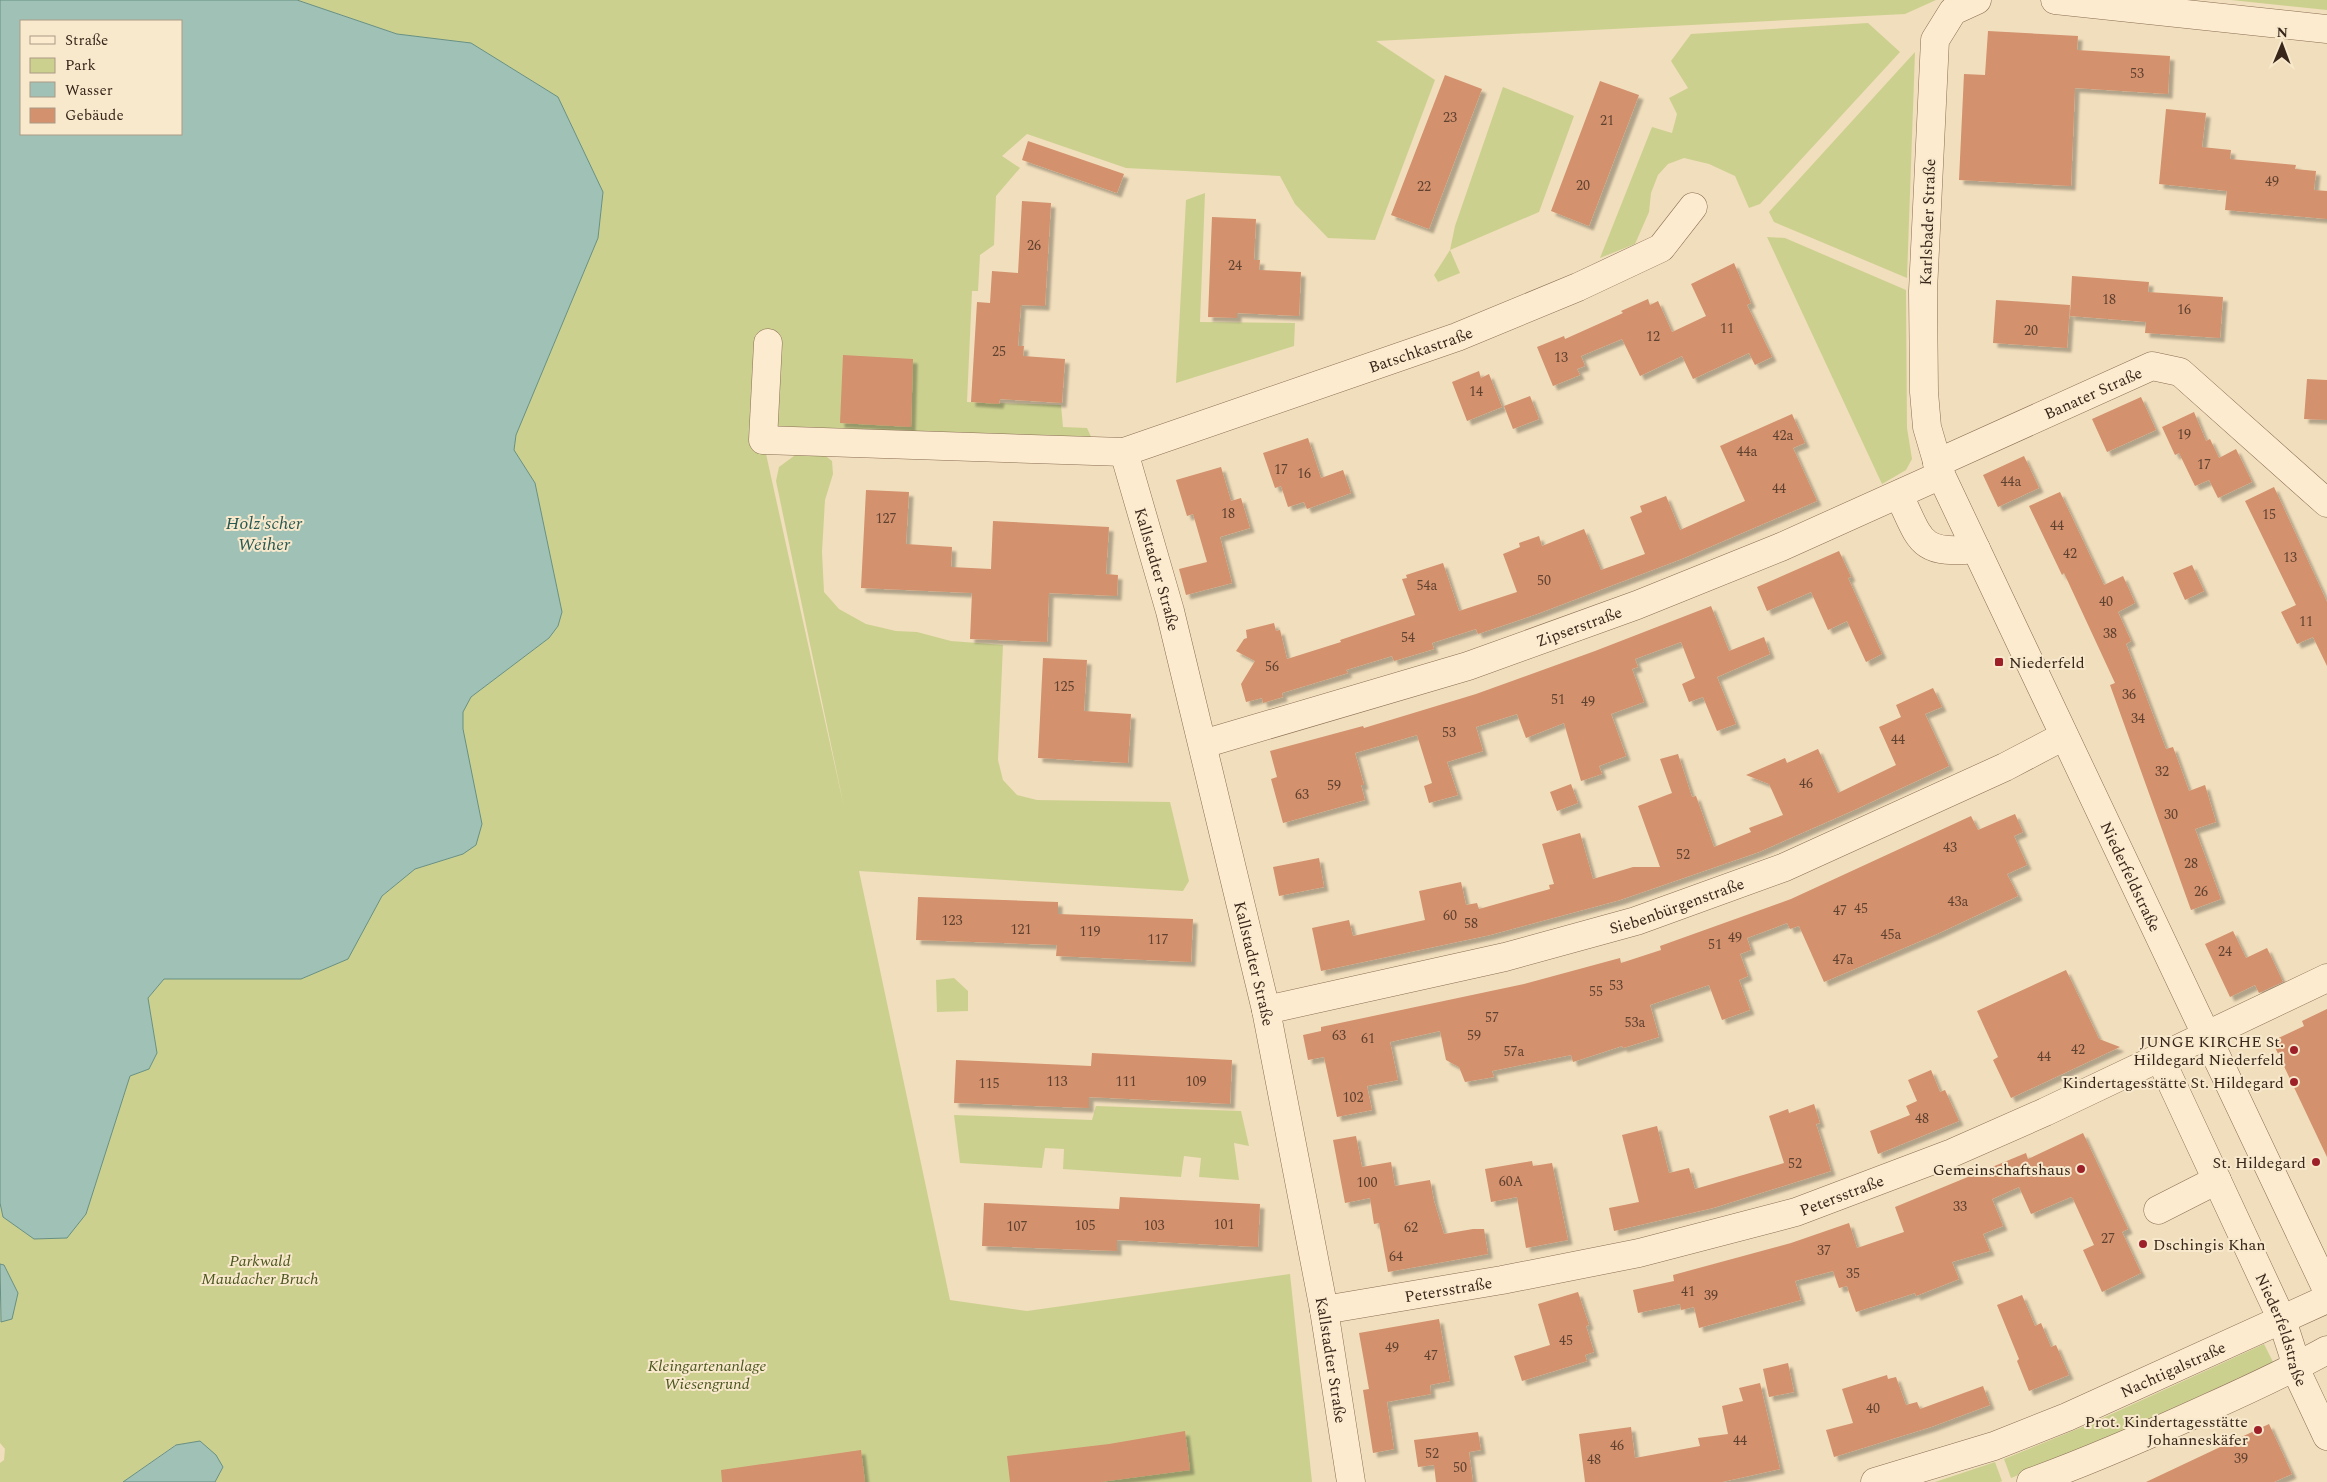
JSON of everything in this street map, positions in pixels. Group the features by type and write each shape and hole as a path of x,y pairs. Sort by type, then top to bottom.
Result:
{"street":[{"name":"Karlsbader Straße","path":"1939,469 1928,427 1924,392 1923,290 1935,40 1953,11 1977,0"},
{"path":"2055,0 2327,29"},
{"name":"Batschkastraße","path":"1124,452 1457,337 1578,287 1661,248 1693,207"},
{"path":"768,342 763,440 1124,452"},
{"name":"Banater Straße","path":"1939,469 2152,366 2180,372 2327,503"},
{"name":"Kallstadter Straße","path":"1124,452 1170,611 1266,1010 1324,1310 1351,1482"},
{"name":"Zipserstraße","path":"1203,744 1476,663 1646,601 1780,547 1899,495 1939,469"},
{"name":"Niederfeldstraße","path":"1939,469 2327,1290"},
{"path":"1899,495 1920,539 1926,545 1950,552 1976,549"},
{"name":"Siebenbürgenstraße","path":"1266,1010 1505,957 1636,922 1802,860 2005,767 2064,736"},
{"name":"Petersstraße","path":"1324,1310 1502,1280 1639,1253 1796,1212 1952,1153 2160,1058 2327,978"},
{"name":"Niederfeldstraße","path":"2160,1058 2282,1320 2293,1354 2295,1368 2327,1436"},
{"path":"2158,1210 2217,1180"},
{"name":"Nachtigalstraße","path":"1875,1482 1994,1446 2067,1417 2327,1299"},
{"path":"2031,1482 2083,1463 2295,1368 2327,1350"}],"green space":[{"path":"297,0 1936,0 1905,14 1376,41 1435,80 1375,240 1328,238 1295,204 1280,176 1126,168 1027,134 1002,156 1020,168 996,196 994,245 980,255 978,291 972,291 967,402 1061,405 1063,427 1087,428 1093,441 766,426 755,404 844,807 776,481 779,467 798,453 822,453 832,461 833,474 825,500 822,552 824,592 839,609 866,624 896,631 917,632 951,641 1003,645 998,760 1003,780 1017,795 1037,800 1170,802 1189,881 1183,891 859,871 950,1300 1027,1311 1290,1274 1312,1482 215,1482 223,1467 175,1445 123,1482 0,1482 0,1463 4,1460 5,1449 0,1443 0,1322 4,1265 0,1264 0,1203 3,1217 86,1214 130,1076 149,1069 157,1053 148,998 164,979 301,979 347,959 382,896 415,869 463,854 463,712 471,697 549,638 558,626 562,612 535,483 514,450 516,435 598,238 603,192 558,97 471,43 397,34"},
{"path":"2231,0 2327,0 2327,10"},
{"path":"1868,23 1900,52 1760,204 1749,208 1735,176 1709,164 1684,158 1668,164 1658,175 1651,193 1649,212 1635,244 1600,258 1652,127 1672,133 1677,114 1669,98 1688,88 1671,61 1691,34"},
{"path":"1915,52 1907,278 1774,222 1769,212"},
{"path":"1503,87 1574,116 1539,212 1450,250 1455,226"},
{"path":"1205,193 1200,322 1295,323 1294,346 1176,383 1186,200"},
{"path":"1767,237 1785,238 1906,290 1907,428 1912,459 1906,470 1882,484"},
{"path":"1450,250 1460,273 1438,282 1434,275"},
{"path":"954,978 968,991 968,1011 937,1012 936,980"},
{"path":"1096,1106 1241,1111 1249,1146 1234,1143 1239,1180 1199,1177 1201,1158 1184,1156 1181,1177 1063,1169 1064,1149 1045,1148 1042,1168 960,1163 954,1115 1092,1120"},
{"path":"2264,1344 2273,1362 2100,1442 2011,1478 2004,1459 2092,1423"},
{"path":"1995,1462 2002,1481 2000,1482 1935,1482"}],"water":[{"name":"Holz'scher Weiher","path":"0,0 297,0 397,34 471,43 558,97 603,192 598,238 516,435 514,450 535,483 562,612 558,626 549,638 471,697 463,712 463,729 482,824 476,845 463,854 415,869 382,896 348,959 301,979 164,979 148,998 157,1053 149,1069 130,1076 86,1214 67,1238 34,1239 3,1217 0,1203"},
{"path":"0,1264 4,1265 18,1293 12,1319 1,1322"},
{"path":"200,1441 216,1455 223,1467 215,1482 123,1482 176,1445"}],"building":[{"path":"1988,31 2078,36 2077,50 2170,56 2168,94 2075,88 2071,186 1959,180 1964,74 1985,75"},
{"path":"1445,75 1482,89 1429,229 1391,215"},
{"path":"1600,81 1639,95 1589,226 1551,211"},
{"path":"2166,109 2206,113 2202,147 2231,150 2230,159 2296,165 2295,169 2316,171 2314,190 2327,191 2327,219 2225,210 2227,191 2159,184"},
{"path":"1028,141 1124,174 1117,193 1022,160"},
{"path":"1022,201 1051,203 1045,306 1021,305 1018,346 1024,346 1023,356 1065,359 1062,403 1000,399 999,404 971,402 977,302 990,303 992,271 1018,273"},
{"path":"1212,217 1256,219 1254,260 1260,260 1259,270 1301,272 1299,316 1237,313 1237,318 1208,317"},
{"path":"1734,263 1751,303 1747,305 1772,357 1755,365 1749,353 1693,379 1682,356 1640,376 1622,339 1581,356 1585,366 1577,369 1580,375 1553,386 1537,347 1564,336 1565,339 1623,313 1621,311 1648,299 1650,305 1658,301 1672,332 1706,316 1691,284"},
{"path":"2072,276 2149,282 2148,292 2223,297 2220,338 2145,333 2146,322 2070,316"},
{"path":"1996,300 2070,305 2067,348 1993,343"},
{"path":"843,355 913,359 911,427 840,423"},
{"path":"1479,371 1481,378 1489,374 1502,407 1467,421 1452,382"},
{"path":"2307,379 2327,380 2327,420 2304,419"},
{"path":"1530,396 1539,419 1513,429 1504,406"},
{"path":"2141,397 2156,430 2107,452 2092,419"},
{"path":"2194,412 2206,441 2210,439 2219,458 2236,449 2252,482 2218,498 2209,480 2195,486 2179,453 2175,455 2162,427"},
{"path":"1792,414 1805,443 1793,448 1817,501 1684,558 1537,614 1478,634 1476,629 1432,643 1434,649 1394,661 1392,656 1346,670 1348,673 1282,693 1283,697 1263,703 1262,698 1246,702 1241,684 1255,661 1236,651 1244,639 1247,638 1246,630 1274,623 1276,631 1280,630 1287,659 1341,642 1340,640 1415,615 1402,579 1407,578 1406,575 1443,563 1459,611 1517,592 1503,554 1520,547 1519,543 1539,536 1542,546 1584,529 1601,570 1645,554 1630,517 1642,512 1640,506 1666,496 1680,530 1745,501 1720,446"},
{"path":"1308,438 1321,478 1343,470 1351,493 1307,509 1304,502 1288,507 1281,486 1275,488 1263,453"},
{"path":"2024,456 2039,488 1998,507 1983,475"},
{"path":"1221,467 1231,501 1241,498 1250,528 1220,537 1232,583 1186,595 1179,569 1207,562 1193,514 1187,516 1176,480"},
{"path":"2274,487 2327,602 2327,666 2313,637 2297,644 2281,612 2296,605 2245,501"},
{"path":"866,490 909,492 906,544 952,547 951,567 991,569 993,521 1109,527 1106,574 1118,575 1117,596 1049,593 1047,642 970,639 972,593 861,588"},
{"path":"2060,492 2104,585 2123,576 2135,603 2118,612 2131,641 2126,644 2166,749 2173,747 2189,791 2205,785 2216,822 2195,829 2221,899 2191,910 2110,685 2115,683 2064,573 2062,575 2029,506"},
{"path":"1839,551 1851,577 1848,578 1882,654 1866,662 1847,621 1828,630 1811,592 1767,611 1757,587"},
{"path":"2192,565 2204,591 2185,600 2173,573"},
{"path":"1711,606 1729,651 1764,637 1770,654 1717,677 1736,724 1717,731 1703,697 1689,702 1682,684 1695,678 1681,642 1635,659 1638,667 1632,669 1644,702 1611,714 1626,756 1599,766 1602,774 1581,781 1564,723 1526,738 1517,714 1476,727 1483,751 1447,762 1458,795 1429,803 1424,786 1432,783 1417,735 1355,753 1364,785 1361,785 1365,800 1283,823 1271,779 1277,777 1270,751 1363,726 1364,728 1476,694"},
{"path":"1043,658 1087,660 1084,711 1131,714 1128,763 1038,758"},
{"path":"1933,688 1942,707 1925,714 1949,766 1852,811 1759,852 1620,900 1490,935 1321,971 1312,928 1349,920 1353,936 1425,920 1419,891 1461,882 1466,905 1477,903 1479,909 1550,889 1549,885 1554,884 1542,844 1580,833 1593,879 1633,867 1660,867 1638,806 1672,793 1660,759 1678,754 1692,797 1696,796 1714,847 1751,832 1749,828 1783,815 1769,784 1746,775 1785,758 1787,763 1818,749 1838,793 1896,765 1879,727 1901,717 1896,705"},
{"path":"1571,784 1578,803 1557,811 1550,792"},
{"path":"2015,814 2023,832 2014,836 2027,865 2007,874 2018,896 1937,934 1824,982 1799,926 1790,929 1787,923 1747,938 1751,950 1740,954 1748,976 1739,980 1750,1010 1722,1020 1709,985 1650,1005 1659,1037 1623,1048 1622,1046 1573,1062 1571,1055 1492,1071 1494,1077 1465,1082 1459,1067 1446,1060 1440,1031 1390,1042 1398,1080 1367,1086 1372,1110 1337,1117 1324,1057 1308,1060 1303,1035 1321,1031 1321,1027 1524,984 1620,958 1621,963 1661,950 1660,946 1791,899 1971,816 1978,830"},
{"path":"1319,858 1324,887 1279,896 1273,867"},
{"path":"918,897 1058,902 1058,914 1193,919 1191,962 1056,956 1057,945 916,940"},
{"path":"2233,931 2246,958 2267,948 2283,982 2259,993 2255,985 2230,997 2205,944"},
{"path":"2066,970 2099,1039 2120,1047 2011,1098 1993,1060 1998,1057 1977,1011"},
{"path":"2327,1009 2327,1157 2272,1041 2304,1026 2302,1021"},
{"path":"1092,1053 1232,1060 1230,1104 1089,1097 1089,1108 954,1103 956,1060 1091,1066"},
{"path":"1931,1070 1940,1092 1945,1090 1959,1121 1878,1154 1870,1131 1910,1115 1906,1106 1917,1101 1908,1080"},
{"path":"1814,1104 1820,1123 1816,1124 1831,1171 1713,1208 1614,1231 1609,1208 1639,1202 1622,1135 1657,1126 1669,1173 1689,1168 1695,1189 1784,1163 1769,1116 1788,1109 1789,1113"},
{"path":"2083,1133 2128,1229 2122,1232 2141,1273 2102,1292 2083,1250 2094,1245 2073,1199 2071,1197 2031,1214 2019,1187 1992,1199 2003,1226 1983,1234 1990,1251 1952,1262 1959,1279 1916,1296 1915,1293 1856,1312 1847,1286 1839,1288 1833,1271 1795,1281 1801,1300 1699,1328 1694,1307 1681,1310 1680,1304 1638,1313 1633,1290 1674,1281 1673,1275 1791,1243 1849,1223 1857,1248 1904,1232 1895,1207 2026,1153 2028,1159"},
{"path":"1356,1136 1362,1167 1391,1162 1395,1186 1430,1180 1444,1234 1484,1229 1488,1254 1388,1272 1379,1223 1374,1224 1370,1198 1345,1203 1333,1140"},
{"path":"1532,1161 1533,1166 1552,1163 1568,1240 1526,1248 1517,1197 1491,1202 1485,1169"},
{"path":"1120,1197 1260,1204 1258,1247 1117,1240 1117,1251 982,1246 984,1203 1119,1209"},
{"path":"1578,1292 1589,1325 1586,1326 1594,1352 1585,1355 1587,1361 1522,1381 1514,1356 1550,1345 1538,1304"},
{"path":"2022,1295 2035,1326 2041,1323 2051,1347 2056,1345 2069,1375 2029,1391 2017,1361 2019,1359 1997,1305"},
{"path":"1439,1319 1450,1381 1430,1385 1431,1394 1387,1402 1394,1449 1373,1453 1363,1390 1369,1389 1359,1333"},
{"path":"1788,1363 1794,1392 1769,1397 1763,1369"},
{"path":"1887,1375 1888,1379 1896,1377 1906,1405 1917,1402 1920,1409 1983,1386 1990,1405 1931,1427 1834,1457 1826,1430 1853,1423 1842,1389"},
{"path":"1760,1383 1780,1469 1722,1482 1585,1482 1579,1434 1631,1427 1635,1458 1700,1446 1698,1438 1728,1434 1722,1406 1743,1401 1739,1388"},
{"path":"2269,1424 2292,1474 2274,1482 2146,1482"},
{"path":"1185,1431 1190,1470 1100,1482 1010,1482 1007,1456 1109,1444"},
{"path":"1478,1432 1481,1450 1469,1452 1473,1482 1436,1482 1434,1465 1418,1467 1414,1440"},
{"path":"861,1450 865,1482 722,1482 721,1470"}],"place":[{"name":"Niederfeld","path":"1999,662"},
{"name":"JUNGE KIRCHE St. Hildegard Niederfeld","path":"2294,1050"},
{"name":"Kindertagesstätte St. Hildegard","path":"2294,1082"},
{"name":"St. Hildegard","path":"2316,1162"},
{"name":"Gemeinschaftshaus","path":"2081,1169"},
{"name":"Dschingis Khan","path":"2143,1244"},
{"name":"Prot. Kindertagesstätte Johanneskäfer","path":"2258,1430"}],"park label":[{"name":"Parkwald Maudacher Bruch","path":"260,1269"},
{"name":"Kleingartenanlage Wiesengrund","path":"707,1374"}]}
